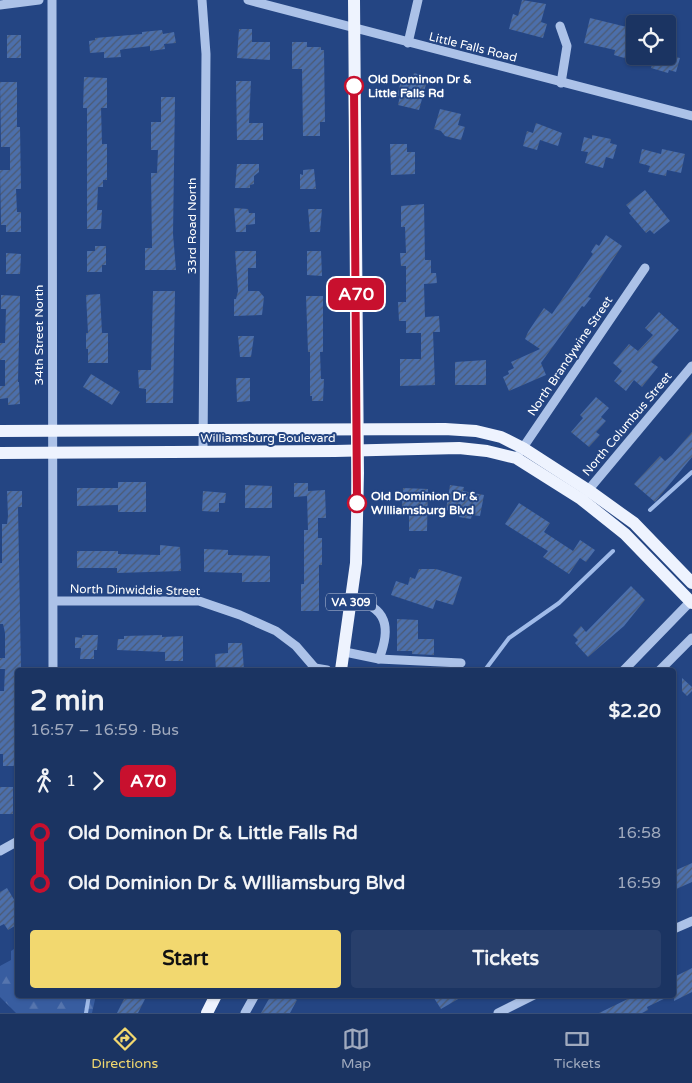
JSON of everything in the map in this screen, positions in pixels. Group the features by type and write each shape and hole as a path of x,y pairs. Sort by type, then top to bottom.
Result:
{"main road":[{"name":"VA 309","path":"342,668 356,563 358,451 354,0"},
{"name":"Williamsburg Boulevard","path":"0,431 203,432 445,429 476,431 501,437 519,453 584,495 634,524 692,583"},
{"name":"Williamsburg Boulevard","path":"0,453 358,451 459,448 519,453"},
{"name":"Williamsburg Boulevard","path":"584,495 691,602"},
{"path":"207,1013 214,998"}],"street":[{"path":"0,5 39,0"},
{"name":"34th Street North","path":"52,0 53,668"},
{"name":"33rd Road North","path":"202,0 206,54 203,452"},
{"name":"Little Falls Road","path":"248,0 353,29 692,116"},
{"path":"408,43 418,0"},
{"path":"560,26 567,46 561,83"},
{"name":"North Brandywine Street","path":"519,453 645,268"},
{"name":"North Columbus Street","path":"584,495 692,366"},
{"path":"351,600 366,602 376,608 383,617 386,631 385,644 379,659"},
{"name":"North Dinwiddie Street","path":"54,601 199,601 240,615 276,631 296,646 312,668"},
{"path":"626,668 691,602"},
{"path":"662,668 692,638"},
{"path":"345,652 379,659 461,663"},
{"path":"0,851 15,843"},
{"path":"676,928 692,921"},
{"path":"245,1013 252,998"},
{"path":"498,1013 528,998"}],"green space":[{"path":"15,948 15,998 95,998 92,1013 16,1013 0,997 0,966 11,960 11,951"}],"building":[{"path":"522,0 546,4 541,22 547,24 543,38 509,29 513,14 518,16"},
{"path":"590,18 626,27 626,58 614,55 615,50 584,43"},
{"path":"239,29 252,29 252,42 270,42 270,60 237,58"},
{"path":"162,30 163,34 174,32 176,43 164,44 165,49 150,51 150,46 120,50 121,57 104,58 104,52 90,53 89,41 95,40 95,38 142,34 142,32"},
{"path":"7,35 21,35 21,58 7,58"},
{"path":"292,42 307,42 307,47 321,47 321,50 324,50 325,122 320,122 320,136 303,136 302,69 292,69"},
{"path":"676,57 680,58 676,72 669,70 668,73 651,68 652,65 676,65"},
{"path":"414,73 428,77 419,110 398,105 400,96 397,96 401,81 411,83"},
{"path":"84,77 107,78 107,108 101,108 102,144 107,144 107,180 103,180 103,187 98,187 97,210 102,210 101,229 87,229 87,108 83,108"},
{"path":"236,81 251,81 249,123 263,123 263,140 237,140"},
{"path":"0,82 17,82 17,127 20,127 21,189 16,189 17,212 21,212 21,232 6,232 6,225 1,225 0,170 10,170 10,147 1,147"},
{"path":"161,97 175,97 173,234 176,270 145,270 145,248 152,248 151,173 157,173 158,150 151,150 151,122 161,122"},
{"path":"440,109 461,114 458,125 465,127 461,140 445,136 441,131 434,129"},
{"path":"536,123 562,133 558,146 540,140 537,150 523,146 527,131 533,133"},
{"path":"592,135 611,139 610,143 617,145 613,159 606,157 603,168 585,163 588,152 581,151 584,137 592,139"},
{"path":"390,144 407,144 407,152 415,152 415,174 391,175"},
{"path":"642,149 661,154 662,149 685,154 681,173 667,170 666,176 648,172 650,166 639,163"},
{"path":"237,164 259,164 259,172 254,176 254,184 250,185 250,188 235,188"},
{"path":"314,169 316,189 300,189 300,174 303,175 303,170"},
{"path":"645,190 670,221 654,234 650,230 646,233 629,213 631,211 626,205"},
{"path":"424,204 425,260 431,260 431,273 436,273 437,283 424,284 425,317 439,316 440,332 433,332 435,385 400,386 400,359 421,359 421,333 406,333 406,321 399,321 398,302 406,302 406,266 401,266 400,253 406,253 405,227 401,227 401,206"},
{"path":"234,208 248,209 249,213 255,213 255,224 246,225 246,232 236,232"},
{"path":"308,209 322,209 320,232 310,232"},
{"path":"606,235 622,246 588,297 591,298 584,307 582,306 541,363 546,375 509,391 503,377 514,368 511,362 540,349 525,339 528,332 544,308 552,314 593,254 591,252 596,244 599,246"},
{"path":"95,246 106,246 106,265 102,265 102,272 87,272 87,251 95,251"},
{"path":"235,251 256,251 256,268 248,268 248,291 259,291 264,297 262,315 234,316 234,299 236,299 238,291"},
{"path":"307,251 321,251 322,276 307,275"},
{"path":"6,253 21,254 20,274 6,274"},
{"path":"153,291 175,291 173,403 146,403 146,389 139,388 138,370 151,370"},
{"path":"100,294 102,333 108,333 108,363 88,363 88,349 86,349 86,333 88,333 86,295"},
{"path":"1,295 20,296 18,382 20,404 8,405 8,398 0,399 0,386 5,386 5,360 0,360 0,343 5,343 6,309 1,309"},
{"path":"306,296 323,296 323,352 320,352 321,379 324,379 323,401 312,401 312,396 310,396 310,352 308,352"},
{"path":"659,312 679,330 651,362 658,367 642,387 634,380 626,391 614,381 622,371 613,363 629,344 638,351 653,335 645,328"},
{"path":"238,336 254,336 251,357 240,357"},
{"path":"486,360 486,385 455,385 455,362"},
{"path":"91,374 120,392 112,405 83,387"},
{"path":"236,378 250,378 250,401 237,402"},
{"path":"596,397 609,408 601,417 606,421 596,432 600,435 589,447 571,432 583,418 580,415"},
{"path":"692,432 692,457 655,502 634,484 660,456 665,461 672,455"},
{"path":"118,482 146,482 146,512 118,512 118,505 77,506 77,488 118,488"},
{"path":"294,483 308,483 308,491 325,490 326,518 318,518 318,538 322,538 322,565 319,565 319,611 301,611 301,584 304,584 304,530 308,530 307,496 294,497"},
{"path":"245,485 272,486 272,508 245,508"},
{"path":"450,485 464,487 463,491 484,495 480,516 472,515 471,519 459,517 459,513 446,510"},
{"path":"403,488 428,489 427,531 409,531 409,507 402,507"},
{"path":"7,491 22,491 22,507 18,507 21,668 15,668 15,766 3,766 3,754 0,754 0,691 4,691 5,669 0,669 0,658 5,658 5,633 3,624 0,624 0,563 2,563 2,524 7,524"},
{"path":"203,491 226,493 225,503 219,503 219,512 202,511"},
{"path":"519,503 550,523 544,532 573,551 580,540 595,550 586,562 580,558 569,574 543,557 548,551 505,524"},
{"path":"160,545 180,547 181,571 117,573 117,568 77,568 77,551 118,551 118,554 160,555"},
{"path":"204,549 228,550 228,555 270,556 270,582 242,582 242,573 204,572"},
{"path":"419,569 436,569 462,577 453,605 436,600 433,609 391,595 396,581 408,585 410,577 415,579"},
{"path":"631,586 645,600 624,626 588,657 575,643 578,640 573,635 581,626 586,632"},
{"path":"397,619 418,620 418,639 434,639 434,655 412,654 412,651 397,651"},
{"path":"82,635 98,635 94,659 80,659 81,648 75,648 75,637 82,638"},
{"path":"162,635 162,637 183,636 183,661 165,661 165,652 117,650 118,639 124,639 124,636"},
{"path":"228,643 242,643 244,668 216,668 215,654 228,653"},
{"path":"682,678 692,687 692,691 687,696 682,691"},
{"path":"0,787 13,787 13,814 0,814"},
{"path":"692,863 692,882 676,889 676,870"},
{"path":"7,888 15,901 15,926 8,930 4,924 0,926 0,892"},
{"path":"692,968 692,992 674,1001 674,998 676,998 676,976"},
{"path":"124,998 145,999 138,1013 117,1013"},
{"path":"269,998 293,998 297,1000 290,1013 261,1013"},
{"path":"434,998 460,998 441,1009"},
{"path":"630,998 666,998 647,1007 648,1010 642,1013 599,1013"}],"waterway":[{"path":"650,510 692,472"},
{"path":"486,668 509,638 559,603 613,551"},
{"path":"86,1013 88,998"}],"bus line":[{"name":"A70","path":"354,86 357,503"}],"place":[{"name":"Old Dominon Dr & Little Falls Rd","path":"354,86"},
{"name":"Old Dominion Dr & WIlliamsburg Blvd","path":"357,503"}]}
